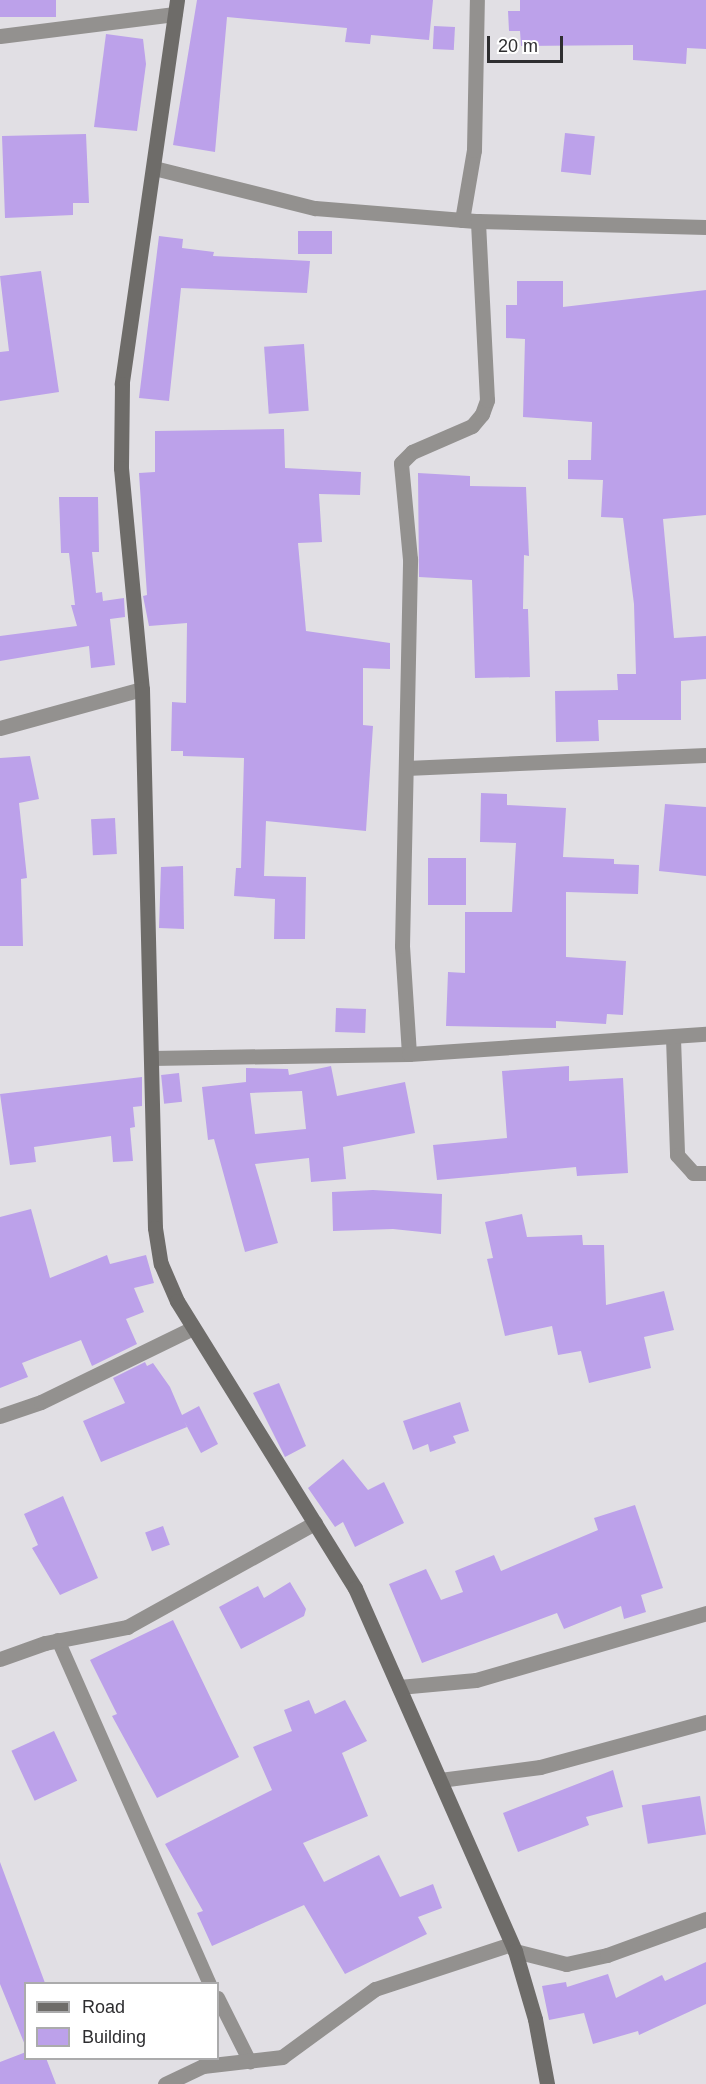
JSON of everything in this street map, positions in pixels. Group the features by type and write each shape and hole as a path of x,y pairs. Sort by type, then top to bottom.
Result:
{"street":[{"path":"462,220 474,150 477,0"},
{"path":"0,36 176,7 122,384 120,468 142,689 155,1228 161,1264 193,1328 355,1588 513,1948 535,2019 547,2084"},
{"path":"154,168 315,208 478,221 706,227"},
{"path":"409,1054 402,946 410,559 401,463 412,452 472,426 484,407 478,221"},
{"path":"0,728 142,689"},
{"path":"406,768 706,755"},
{"path":"151,1058 409,1054 706,1034"},
{"path":"672,1038 677,1155 693,1173 706,1173"},
{"path":"0,1416 41,1402 193,1328"},
{"path":"0,1659 58,1640 128,1627 315,1523"},
{"path":"399,1687 476,1680 706,1613"},
{"path":"440,1780 540,1767 706,1722"},
{"path":"165,2084 203,2066 282,2057 299,2047 375,1989 513,1948 566,1964 607,1955 706,1919"}],"lane":[{"path":"58,1640 210,1982"},
{"path":"219,2000 250,2062"}],"building":[{"path":"0,0 56,0 56,17 0,17"},
{"path":"197,0 433,0 429,40 371,35 370,44 345,42 347,28 227,17 215,152 173,145"},
{"path":"520,0 706,0 706,49 687,48 686,64 633,60 633,45 521,46 520,31 509,31 508,11 520,11"},
{"path":"434,26 455,27 454,50 433,49"},
{"path":"106,34 143,39 146,64 137,131 94,127"},
{"path":"565,133 595,136 591,175 561,172"},
{"path":"86,134 89,203 73,203 73,215 5,218 2,136"},
{"path":"298,231 332,231 332,254 298,254"},
{"path":"159,236 183,239 182,248 214,252 213,256 310,261 307,293 181,288 169,401 139,398"},
{"path":"41,271 59,392 0,401 0,352 9,351 0,276"},
{"path":"517,281 563,281 563,307 706,290 706,515 663,519 674,638 706,636 706,679 681,681 681,720 598,720 599,741 556,742 555,691 618,690 617,674 636,674 634,604 623,518 601,517 603,480 568,479 568,460 591,460 592,422 523,417 525,339 506,338 506,305 517,305"},
{"path":"304,344 309,411 269,414 264,347"},
{"path":"284,429 285,468 361,472 360,495 319,494 322,542 298,543 306,631 390,643 390,669 363,668 363,725 373,726 366,831 266,821 264,876 306,877 305,939 274,939 275,899 234,896 236,868 241,868 244,758 183,756 183,751 171,751 172,702 186,703 187,623 149,626 143,596 147,595 139,473 155,472 155,431"},
{"path":"418,473 470,476 470,486 526,487 529,556 524,555 523,609 528,609 530,677 475,678 472,580 419,577"},
{"path":"59,497 98,497 99,552 92,552 96,593 102,592 103,601 124,598 125,617 110,619 115,665 91,668 89,646 0,661 0,636 77,626 71,605 75,605 69,553 61,553"},
{"path":"30,756 39,799 19,803 27,878 21,879 23,946 0,946 0,758"},
{"path":"481,793 507,794 507,805 566,808 563,857 614,859 614,864 639,865 638,894 566,892 566,957 626,961 623,1015 607,1014 606,1024 556,1021 556,1028 446,1026 448,972 465,973 465,912 512,912 516,843 480,842"},
{"path":"665,804 706,807 706,876 659,871"},
{"path":"115,818 117,854 93,855 91,819"},
{"path":"428,858 466,858 466,905 428,905"},
{"path":"183,866 184,929 159,928 161,867"},
{"path":"336,1008 366,1009 365,1033 335,1032"},
{"path":"331,1066 337,1096 405,1082 415,1133 343,1147 346,1179 311,1182 309,1158 255,1164 278,1243 245,1252 214,1139 208,1140 202,1087 246,1082 246,1068 288,1069 289,1075","holes":["302,1091 306,1129 255,1134 250,1093"]},
{"path":"569,1066 569,1081 623,1078 628,1173 577,1176 576,1167 437,1180 433,1145 507,1138 502,1071"},
{"path":"179,1073 182,1102 164,1104 161,1075"},
{"path":"142,1077 142,1106 133,1107 135,1127 130,1128 133,1161 113,1162 111,1136 34,1147 36,1162 10,1165 0,1094"},
{"path":"373,1190 442,1194 441,1234 393,1229 333,1231 332,1192"},
{"path":"31,1209 50,1278 107,1255 110,1264 146,1255 154,1283 134,1288 144,1312 126,1319 137,1344 92,1366 81,1340 22,1363 28,1377 0,1388 0,1217"},
{"path":"522,1214 527,1237 582,1235 583,1245 604,1245 606,1305 664,1291 674,1330 644,1337 651,1368 589,1383 581,1351 558,1355 552,1326 505,1336 487,1259 493,1258 485,1222"},
{"path":"145,1362 147,1366 153,1363 170,1387 182,1415 199,1406 218,1444 201,1453 184,1421 187,1427 101,1462 83,1421 125,1403 113,1378"},
{"path":"279,1383 306,1446 285,1457 253,1393"},
{"path":"460,1402 469,1431 453,1436 456,1443 430,1452 428,1444 413,1450 403,1421"},
{"path":"343,1459 368,1490 384,1482 404,1523 355,1547 343,1522 335,1527 308,1488"},
{"path":"63,1496 98,1578 60,1595 32,1548 38,1545 24,1514"},
{"path":"635,1505 663,1588 641,1595 646,1612 624,1619 621,1606 564,1629 557,1613 422,1663 389,1584 426,1569 441,1600 463,1592 455,1571 494,1555 501,1571 598,1530 594,1518"},
{"path":"163,1526 170,1545 152,1551 145,1532"},
{"path":"290,1582 306,1609 304,1616 241,1649 219,1607 258,1586 264,1598"},
{"path":"173,1620 239,1757 157,1798 112,1716 117,1714 90,1660"},
{"path":"309,1700 315,1714 345,1700 367,1741 342,1753 368,1816 303,1843 324,1882 379,1855 400,1897 433,1884 442,1908 418,1917 427,1934 345,1974 304,1905 212,1946 197,1913 203,1911 165,1844 272,1790 253,1747 292,1731 284,1710"},
{"path":"54,1731 77,1781 35,1801 11,1751"},
{"path":"613,1770 623,1807 586,1817 589,1825 518,1852 503,1813"},
{"path":"700,1796 706,1835 648,1844 642,1805"},
{"path":"0,1862 45,1982 24,1982 24,2043 0,1984"},
{"path":"706,1962 706,2004 639,2035 638,2031 593,2044 584,2013 549,2020 542,1986 566,1982 567,1987 608,1974 616,1998 662,1975 665,1981"},
{"path":"24,2053 24,2060 47,2060 56,2084 0,2084 0,2062"}]}
